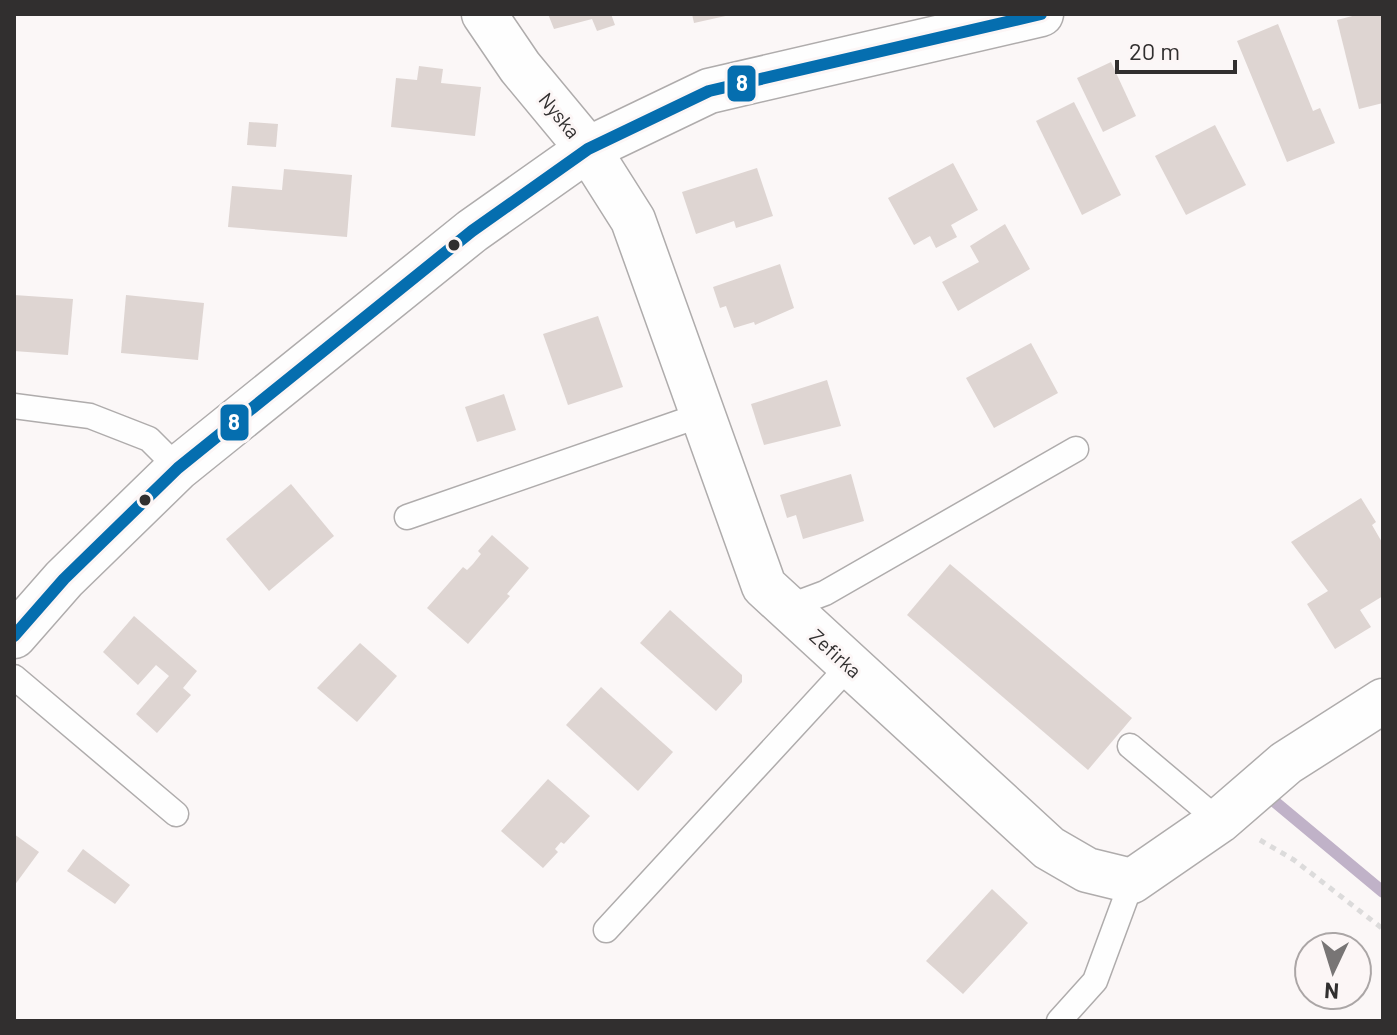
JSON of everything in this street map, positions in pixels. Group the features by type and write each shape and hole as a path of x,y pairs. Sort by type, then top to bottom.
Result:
{"street":[{"name":"Nyska","path":"14,636 64,579 178,468 472,231 588,149 520,67 484,14"},
{"path":"588,149 709,91 1041,14"},
{"name":"Zefirka","path":"588,149 633,220 764,586 1049,848 1087,870 1132,881"},
{"path":"1132,881 1219,821 1286,763 1383,701"}],"lane":[{"path":"14,406 90,416 149,439 178,468"},
{"path":"407,517 701,415"},
{"path":"785,608 825,593 1076,449"},
{"path":"606,930 850,665"},
{"path":"14,677 176,814"},
{"path":"1130,746 1219,821"},
{"path":"1059,1021 1095,981 1132,881"}],"path":[{"path":"1219,821 1294,860 1383,929"}],"building":[{"path":"548,14 611,14 615,25 597,31 592,19 554,29"},
{"path":"692,14 730,14 730,15 694,23"},
{"path":"1360,14 1381,14 1383,103 1359,109 1337,20"},
{"path":"1278,24 1313,111 1320,108 1335,143 1287,162 1237,41"},
{"path":"1111,62 1136,116 1103,132 1077,78"},
{"path":"419,66 443,69 441,83 481,87 475,136 391,127 396,78 417,80"},
{"path":"1074,102 1121,195 1082,215 1036,121"},
{"path":"249,122 278,124 276,147 247,145"},
{"path":"1215,125 1246,185 1186,215 1155,156"},
{"path":"953,163 978,210 951,225 957,237 936,248 930,236 914,245 888,198"},
{"path":"757,168 773,216 736,228 734,221 696,234 682,192"},
{"path":"284,169 352,175 347,237 228,227 232,186 282,190"},
{"path":"1005,224 1030,269 958,311 942,282 979,262 970,246"},
{"path":"780,264 794,308 755,325 754,322 734,328 726,306 720,308 713,287"},
{"path":"14,295 73,299 68,355 14,351"},
{"path":"126,295 204,303 198,360 121,353"},
{"path":"598,316 623,387 568,405 543,334"},
{"path":"1031,343 1058,393 994,428 966,378"},
{"path":"827,380 841,426 764,445 751,404"},
{"path":"504,394 516,430 477,442 465,407"},
{"path":"851,474 864,521 803,539 796,515 787,518 780,495"},
{"path":"291,484 334,536 269,591 226,539"},
{"path":"1361,498 1376,522 1372,525 1383,544 1383,596 1360,610 1371,627 1335,649 1307,604 1328,591 1291,542"},
{"path":"492,535 529,568 507,594 510,596 468,644 427,608 463,567 467,570 473,564 481,554 478,551"},
{"path":"950,564 1132,718 1088,770 907,615"},
{"path":"670,610 742,675 742,682 716,711 640,643"},
{"path":"134,616 197,671 183,688 191,695 157,733 136,714 169,676 156,665 138,685 103,652"},
{"path":"360,643 397,676 357,722 317,688"},
{"path":"601,687 673,752 638,791 566,725"},
{"path":"548,779 590,816 564,844 561,842 555,849 558,852 543,868 501,831"},
{"path":"14,834 39,852 14,886"},
{"path":"83,849 130,885 115,904 67,871"},
{"path":"992,889 1028,923 963,994 926,961"}],"waterway":[{"path":"1275,802 1383,892"}],"transit line":[{"name":"8","path":"14,636 64,579 178,468 472,231 588,149 709,91 1041,14"}]}
